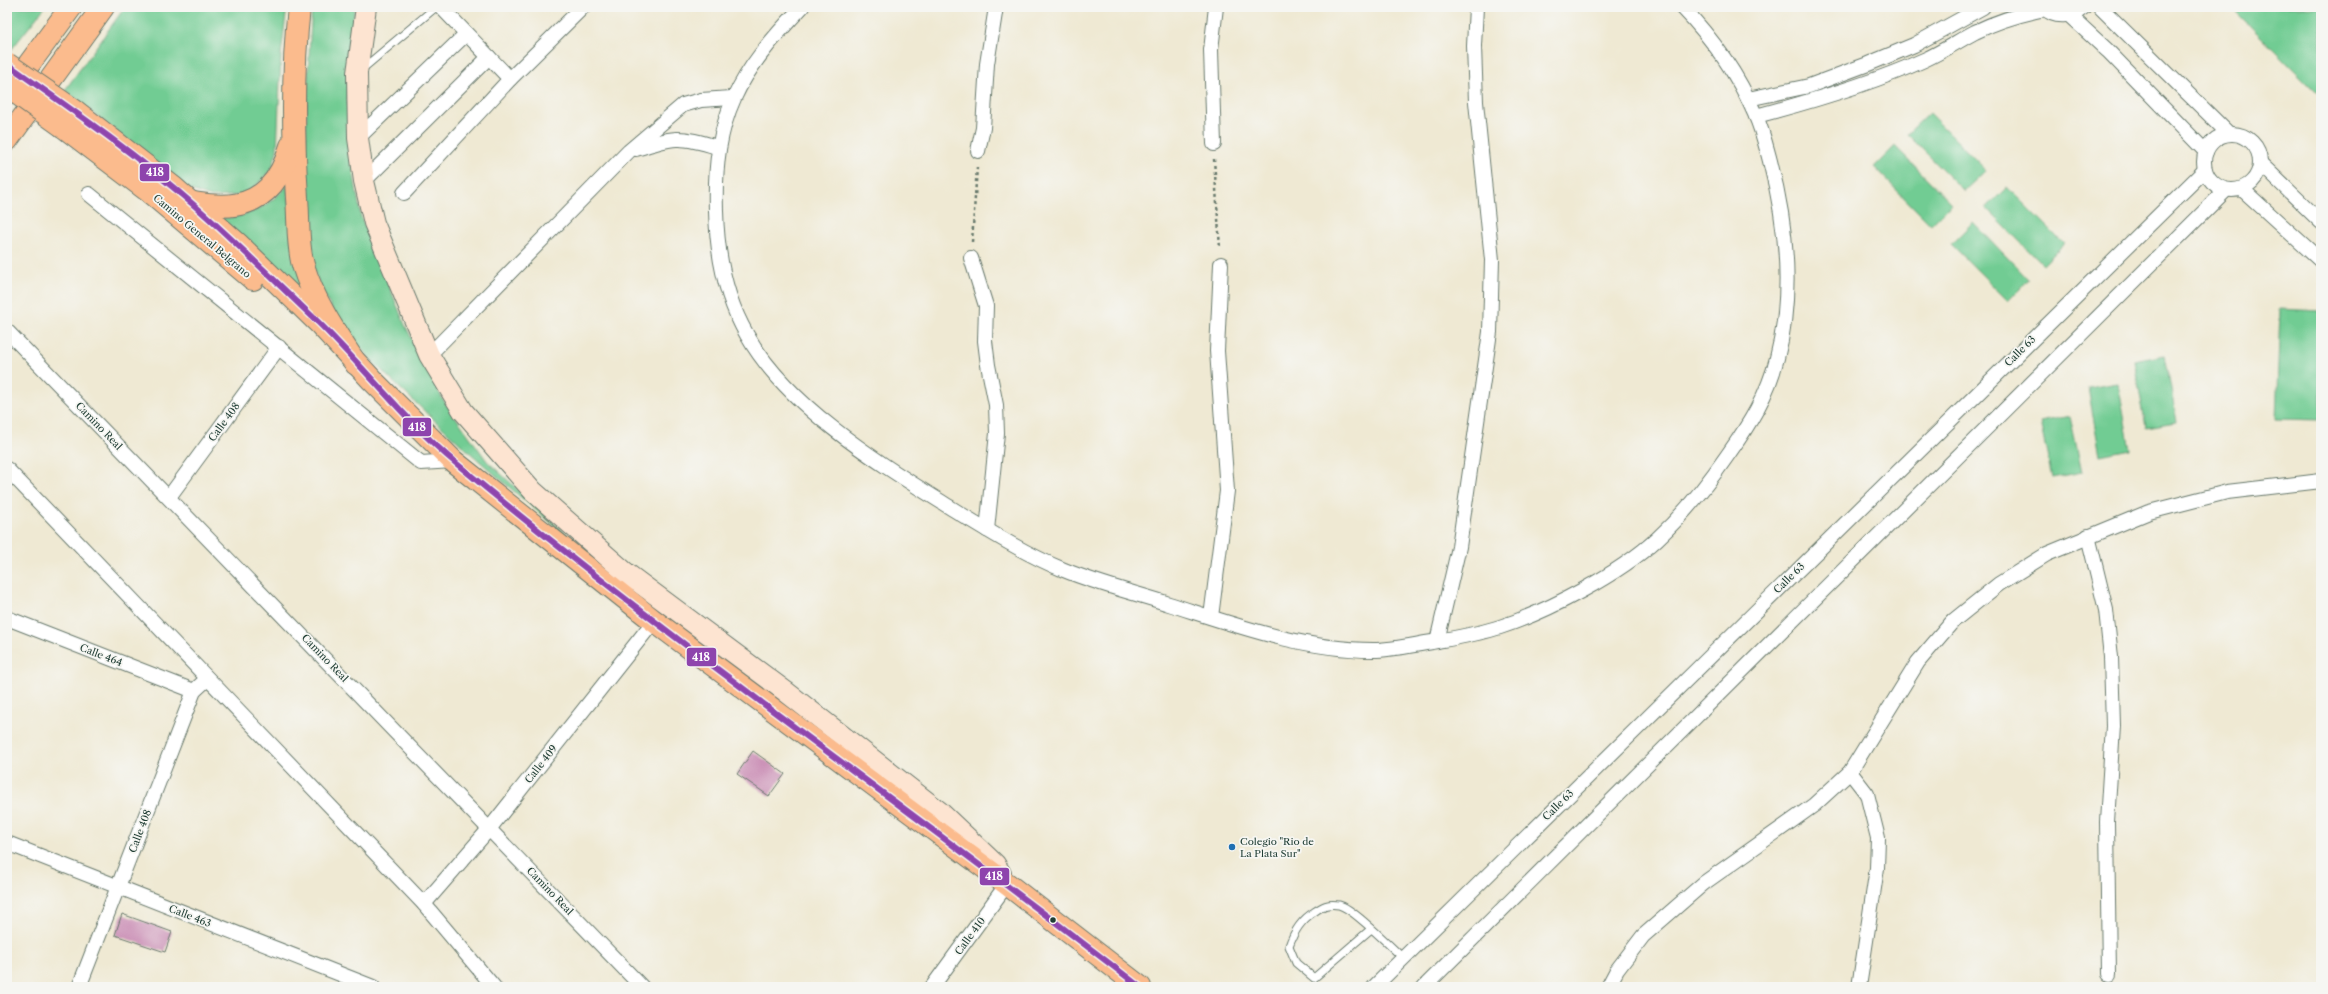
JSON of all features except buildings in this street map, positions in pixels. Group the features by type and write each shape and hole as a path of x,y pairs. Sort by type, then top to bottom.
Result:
{"main road":[{"path":"7,77 66,7"},
{"path":"7,94 71,7"},
{"path":"7,140 103,7"},
{"path":"299,7 294,50 293,139 303,264 312,290 325,317 356,364"},
{"name":"Camino General Belgrano","path":"7,64 151,193 241,268 310,333 372,380"},
{"name":"Camino General Belgrano","path":"7,86 69,119 193,204 321,325 356,364 453,462 622,594 654,621 1007,884 1140,987"},
{"path":"151,193 193,204 216,207 234,205 251,200 265,192 278,180 287,160 293,139"}],"street":[{"path":"366,7 357,73 358,138 364,181 374,223 429,355 463,411 528,485 625,572 779,686 940,812 995,864 1007,884"},
{"path":"441,7 510,79"},
{"path":"404,193 510,79 584,7"},
{"path":"802,7 753,62 732,98 718,147 716,234 723,276 734,309 748,338 772,370 802,402 877,462 987,530 1063,570 1294,642 1338,648 1377,651 1437,641 1499,628 1594,584 1655,541 1711,479 1760,407 1774,369 1784,331 1788,281 1784,226 1777,189 1756,116 1748,99 1731,69 1697,23 1682,7"},
{"path":"978,151 983,128 986,64 996,7"},
{"path":"1214,144 1211,50 1216,7"},
{"path":"1437,641 1459,547 1490,332 1492,260 1476,102 1474,46 1476,7"},
{"path":"1748,99 1809,86 1868,64 1914,45 1983,7"},
{"path":"1756,116 1810,102 1925,60 1996,24 2022,14 2044,8 2061,16 2069,15 2084,7"},
{"path":"2100,7 2229,134"},
{"path":"2069,15 2119,62 2206,152"},
{"path":"358,138 466,34"},
{"path":"364,181 489,57"},
{"path":"429,355 630,151 683,105 701,100 732,98"},
{"path":"2229,134 2239,134 2252,142 2260,154 2261,164 2255,179 2242,189 2226,190 2212,182 2205,170 2206,152 2215,140 2229,134"},
{"path":"630,151 668,139 691,139 718,147"},
{"path":"2261,164 2321,222"},
{"name":"Calle 63","path":"1374,987 2205,170"},
{"path":"2242,189 2321,261"},
{"path":"1424,987 2226,190"},
{"path":"89,194 421,463 453,462"},
{"path":"971,258 986,306 985,340 988,365 996,405 997,433 987,530"},
{"path":"1211,617 1226,491 1217,351 1221,264"},
{"name":"Camino Real","path":"7,331 490,828 642,987"},
{"name":"Calle 408","path":"169,497 279,347"},
{"path":"7,469 424,904 494,987"},
{"path":"1608,987 1617,970 1643,936 1704,883 1814,805 1850,772 1918,662 1953,621 2005,580 2047,554 2149,512 2227,492 2321,481"},
{"path":"2088,536 2106,610 2111,657 2113,726 2107,822 2110,974"},
{"path":"622,594 625,572"},
{"name":"Calle 464","path":"7,618 194,691"},
{"name":"Calle 409","path":"424,904 490,828 654,621"},
{"name":"Calle 408","path":"79,987 194,691 207,679"},
{"path":"1850,772 1867,794 1878,838 1877,868 1859,987"},
{"name":"Calle 463","path":"7,843 374,987"},
{"name":"Calle 410","path":"932,987 1007,884"}],"lane":[{"path":"357,73 436,7"},
{"path":"1371,929 1314,978 1296,963 1289,946 1293,935 1304,918 1325,904 1341,905 1371,929 1403,958"}],"path":[{"path":"1214,144 1221,264"},
{"path":"971,258 978,151"}],"green space":[{"path":"7,7 45,7 7,55"},
{"path":"125,7 287,7 281,55 277,151 271,171 246,195 211,197 185,188 65,90"},
{"path":"312,7 355,7 350,41 347,96 353,170 361,217 405,325 442,398 487,461 582,549 468,451 395,384 345,329 331,308 320,286 310,254 307,224 306,118"},
{"path":"2231,7 2321,7 2321,91 2318,94"},
{"path":"1929,113 1986,170 1964,191 1907,134"},
{"path":"1895,146 1952,204 1931,225 1874,167"},
{"path":"287,186 303,295 218,218 239,216 256,210 272,200"},
{"path":"2007,187 2064,244 2043,265 1986,208"},
{"path":"1973,222 2029,280 2008,301 1951,244"},
{"path":"2280,309 2321,311 2321,420 2276,419"},
{"path":"2165,355 2177,422 2146,427 2134,361"},
{"path":"2118,383 2130,449 2100,455 2088,388"},
{"path":"2070,416 2082,472 2052,478 2040,422"}],"transit line":[{"name":"418","path":"7,64 150,168 195,206 318,322 420,431 457,464 540,532 710,663 1140,987"}],"place":[{"name":"Colegio \"Rio de La Plata Sur\"","path":"1232,847"}]}
